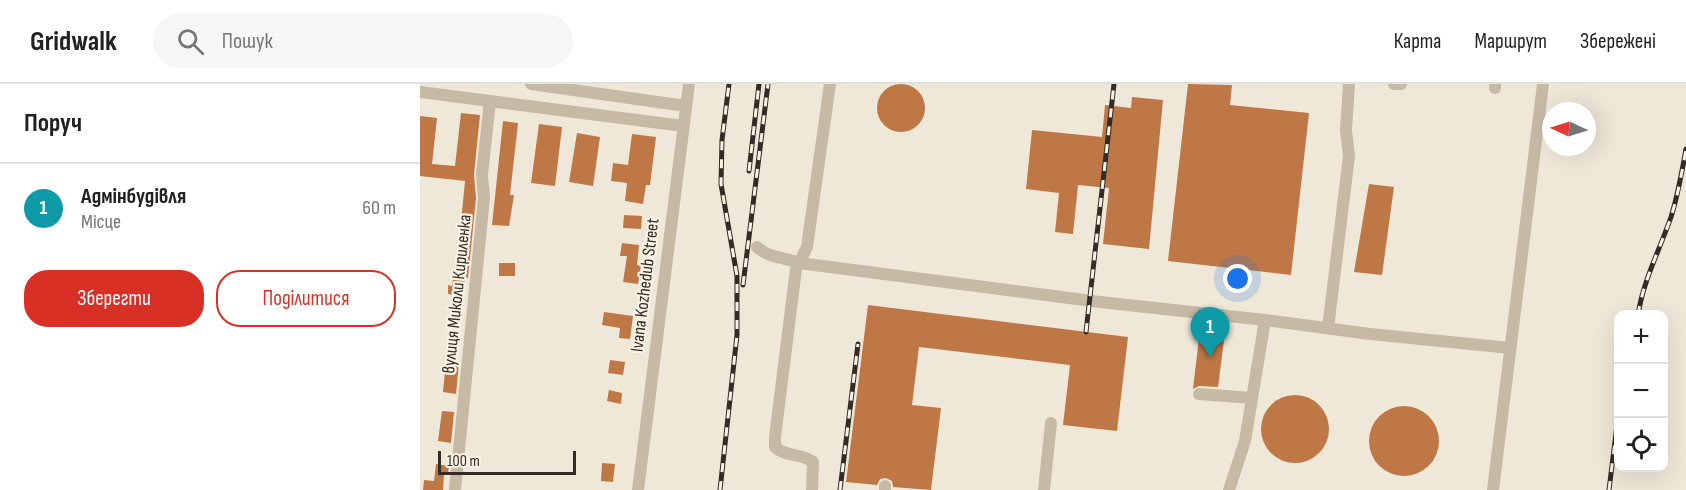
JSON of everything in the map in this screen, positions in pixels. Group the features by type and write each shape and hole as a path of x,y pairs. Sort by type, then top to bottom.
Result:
{"street":[{"path":"531,84 686,106"},
{"name":"Ivana Kozhedub Street","path":"638,490 688,84"},
{"path":"812,490 813,462 807,457 779,451 776,447 787,330 796,269 807,247 830,84"},
{"path":"1328,328 1349,156 1346,116 1349,84"},
{"path":"1394,84 1401,84"},
{"path":"1493,490 1542,84"},
{"path":"420,92 683,126"},
{"name":"вулиця Миколи Кириленка","path":"455,490 484,198 482,175 490,101"},
{"path":"757,247 767,255 799,263 1100,302 1510,348"},
{"path":"1229,490 1245,441 1265,320"},
{"path":"1199,394 1252,398"},
{"path":"1044,490 1051,423"}],"building":[{"path":"901,84 918,91 925,108 918,125 901,132 884,125 877,108 884,91"},
{"path":"1188,84 1232,85 1230,105 1309,113 1291,275 1168,261"},
{"path":"1132,97 1163,100 1149,249 1103,244 1109,188 1078,185 1073,234 1055,232 1059,193 1026,189 1032,130 1102,137 1105,105 1131,108"},
{"path":"461,113 480,115 474,174 476,198 468,278 465,278 463,296 448,294 448,285 452,286 455,264 457,264 465,181 420,176 420,116 437,118 432,164 455,166"},
{"path":"503,121 518,123 510,195 514,195 509,226 492,225"},
{"path":"539,124 562,127 555,186 531,183"},
{"path":"577,133 600,137 593,186 569,182"},
{"path":"632,134 656,137 650,185 646,185 643,204 625,201 627,183 611,181 613,163 628,165"},
{"path":"1369,184 1394,187 1382,275 1354,272"},
{"path":"624,215 642,216 641,229 623,228"},
{"path":"622,243 639,245 637,265 641,265 638,284 623,282 627,256 620,256"},
{"path":"499,263 515,263 515,276 499,276"},
{"path":"868,305 1128,337 1117,431 1063,425 1070,365 919,347 912,405 941,408 931,490 893,487 892,481 886,478 880,479 877,485 846,482"},
{"path":"604,312 633,316 630,339 619,338 620,328 602,325"},
{"path":"1201,321 1226,325 1218,387 1199,386 1193,389"},
{"path":"610,360 625,362 623,375 608,373"},
{"path":"446,361 459,362 456,394 443,392"},
{"path":"609,390 622,393 621,404 607,401"},
{"path":"1302,395 1314,401 1323,410 1329,422 1327,442 1319,453 1302,463 1288,463 1271,453 1263,442 1261,422 1271,405 1282,397"},
{"path":"1404,406 1417,409 1429,416 1436,428 1439,441 1436,454 1429,466 1417,473 1404,476 1391,473 1379,466 1372,454 1369,441 1372,428 1379,416 1391,409"},
{"path":"442,411 454,412 451,443 438,441"},
{"path":"602,463 615,464 613,482 601,481"},
{"path":"436,464 449,466 448,474 444,474 443,490 423,490 424,480 434,481"}],"railway":[{"path":"720,490 737,335 737,276 721,184 722,140 729,84"},
{"path":"749,171 759,84"},
{"path":"743,285 768,84"},
{"path":"1086,332 1114,84"},
{"path":"1639,310 1648,277 1673,209 1686,149"},
{"path":"840,490 858,344"},
{"path":"1609,490 1618,418"}],"place":[{"name":"Адмінбудівля","path":"1210,357"}]}
